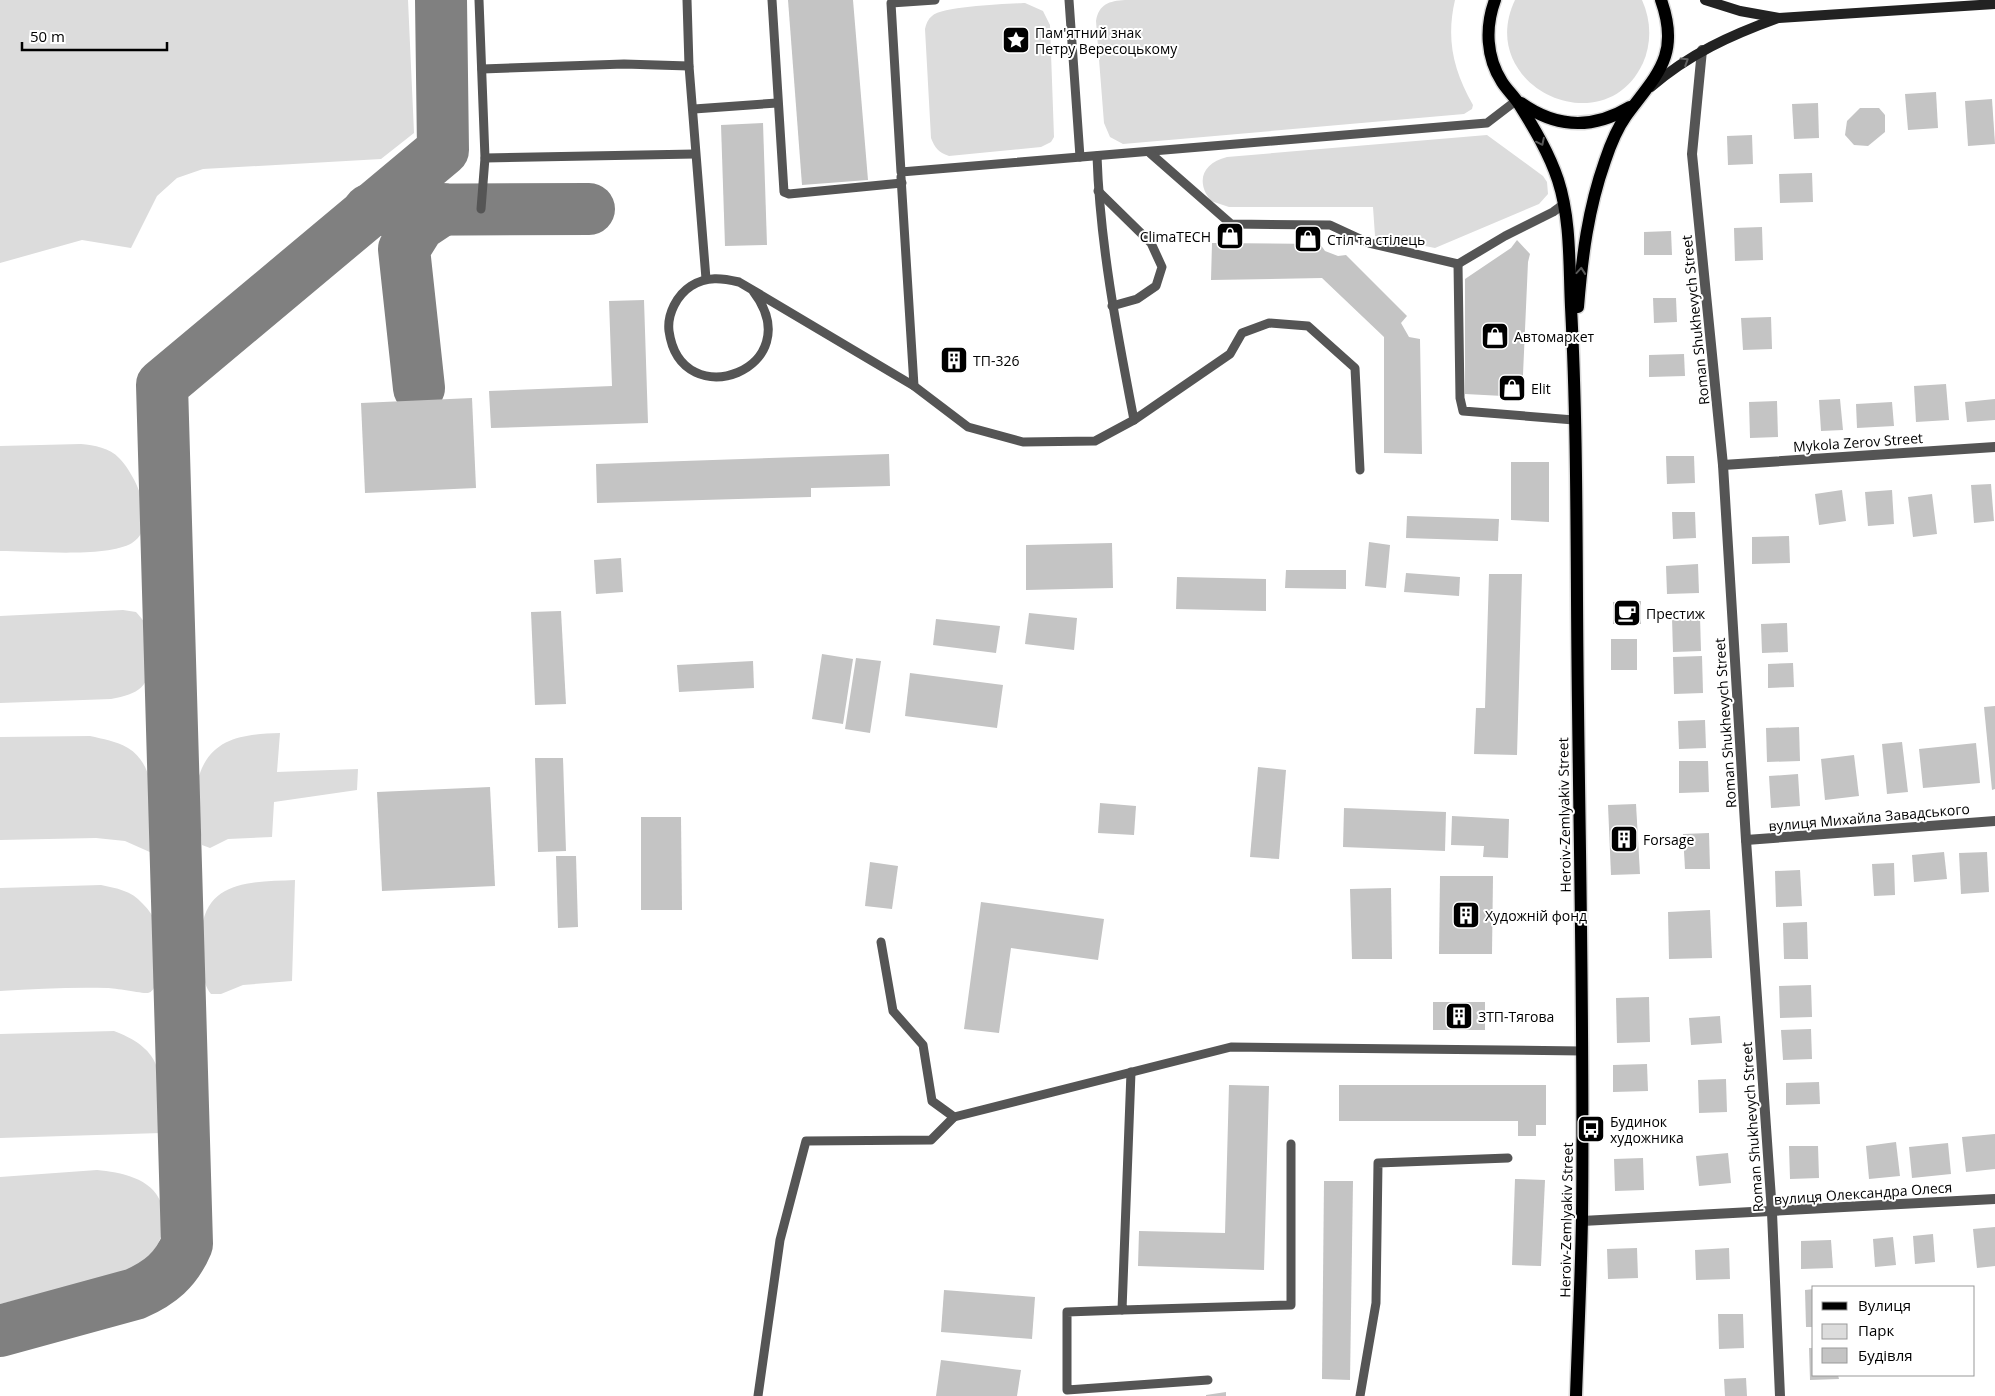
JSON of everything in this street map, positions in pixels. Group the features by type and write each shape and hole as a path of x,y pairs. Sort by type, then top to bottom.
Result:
{"main road":[{"path":"1494,0 1488,23 1488,44 1493,65 1503,84 1517,100 1536,114 1559,122 1583,124 1607,119 1629,108 1647,92"},
{"path":"1574,354 1585,234 1592,202 1612,140 1625,117 1647,92 1658,73 1666,52 1667,24 1661,0"},
{"path":"1517,100 1548,157 1558,181 1564,204 1574,354"},
{"name":"Heroiv-Zemlyakiv Street","path":"1574,354 1582,1051 1582,1221 1576,1396"}],"street":[{"path":"1705,0 1779,18 1995,4"},
{"path":"1647,92 1674,68 1702,50 1779,18"},
{"name":"Roman Shukhevych Street","path":"1702,50 1692,154 1722,465 1772,1213 1780,1396"},
{"name":"Mykola Zerov Street","path":"1722,465 1995,447"},
{"name":"вулиця Михайла Завадського","path":"1746,840 1995,821"},
{"name":"вулиця Олександра Олеся","path":"1582,1221 1772,1213 1995,1199"}],"lane":[{"path":"479,0 485,158 481,209"},
{"path":"688,0 689,66 694,109 695,154 706,279"},
{"path":"772,0 784,192 789,194 902,183"},
{"path":"914,386 891,2 935,0"},
{"path":"1069,0 1080,157"},
{"path":"482,69 624,64 689,66"},
{"path":"901,172 1150,153 1487,123 1517,100"},
{"path":"694,109 777,103"},
{"path":"1150,153 1231,224 1330,225 1369,243 1458,264 1505,236 1554,212 1564,204"},
{"path":"485,158 695,154"},
{"path":"1097,156 1098,191 1112,306 1134,420"},
{"path":"1098,191 1151,243 1162,267 1156,286 1137,299 1112,306"},
{"path":"1458,264 1460,398 1463,411 1574,420"},
{"path":"753,291 763,304 768,320 768,337 762,353 751,366 737,375 720,378 704,376 690,369 678,357 671,343 669,327 671,311 679,297 691,286 706,279 722,278 739,282 914,386 968,427 1023,442 1095,441 1134,420 1230,354 1242,333 1270,323 1308,326 1355,368 1360,470"},
{"path":"881,942 893,1011 922,1045 932,1101 954,1117"},
{"path":"758,1396 780,1240 806,1141 931,1140 954,1117 1231,1048 1582,1051"},
{"path":"1122,1310 1131,1072"},
{"path":"1208,1380 1067,1390 1067,1312 1291,1305 1292,1144"},
{"path":"1360,1396 1376,1303 1378,1163 1508,1158"}],"green space":[{"path":"0,0 408,0 414,133 381,159 203,169 177,178 157,196 131,248 82,240 0,263"},
{"path":"1455,0 1451,28 1453,54 1460,79 1473,105 1472,109 1464,114 1123,144 1110,137 1104,123 1096,21 1102,7 1114,1"},
{"path":"1515,0 1642,0 1649,23 1648,47 1643,63 1625,88 1601,101 1575,103 1549,95 1527,80 1512,58 1507,31"},
{"path":"1025,3 1043,11 1050,25 1054,137 1051,142 1041,147 949,156 942,153 931,138 925,29 927,22 932,16 949,10 976,6"},
{"path":"1487,135 1543,176 1547,182 1548,194 1539,204 1435,248 1375,236 1373,207 1229,207 1211,201 1203,187 1204,174 1207,168 1227,157"},
{"path":"81,444 106,449 119,458 126,466 138,488 145,513 144,525 140,535 132,543 105,551 69,553 0,551 0,446"},
{"path":"123,610 136,612 148,628 151,637 148,676 136,691 129,695 111,699 0,703 0,616"},
{"path":"280,733 277,772 358,769 357,790 274,802 272,837 228,839 210,848 202,845 198,782 204,763 212,753 231,740 254,735"},
{"path":"90,736 114,742 128,748 139,757 146,768 152,796 152,853 125,841 96,838 0,840 0,737"},
{"path":"295,880 292,981 243,985 221,994 211,994 204,979 202,927 206,911 214,899 225,891 237,886 266,881"},
{"path":"101,885 129,893 138,899 156,922 159,935 160,964 159,974 153,990 148,993 111,988 54,988 0,991 0,888"},
{"path":"114,1031 132,1039 145,1049 153,1059 158,1071 160,1084 161,1133 0,1138 0,1034"},
{"path":"97,1170 115,1172 134,1178 143,1182 157,1194 164,1214 164,1224 162,1234 153,1252 138,1266 121,1275 0,1304 0,1177"}],"building":[{"path":"788,0 853,0 868,180 802,185"},
{"path":"1936,92 1938,128 1908,130 1905,94"},
{"path":"1992,99 1995,144 1968,146 1965,101"},
{"path":"1818,103 1819,138 1794,139 1792,104"},
{"path":"1860,108 1879,108 1885,115 1885,132 1868,146 1854,145 1845,135 1847,121"},
{"path":"763,123 767,245 725,246 721,125"},
{"path":"1752,135 1753,164 1728,165 1727,136"},
{"path":"1812,173 1813,202 1780,203 1779,174"},
{"path":"1762,227 1763,260 1735,261 1734,228"},
{"path":"1671,231 1672,255 1644,255 1644,232"},
{"name":"Автомаркет","path":"1517,240 1530,254 1528,262 1522,397 1465,394 1465,279 1511,248"},
{"path":"1212,243 1320,244 1325,251 1338,256 1346,255 1407,316 1401,323 1409,337 1420,339 1422,454 1384,453 1384,337 1322,278 1211,280"},
{"path":"1653,298 1676,298 1677,322 1654,323"},
{"path":"644,300 648,423 491,428 489,391 612,386 609,301"},
{"path":"1771,317 1772,349 1743,350 1741,318"},
{"name":"ТП-326","path":"966,349 967,369 943,371 942,350"},
{"path":"1684,354 1685,376 1649,377 1649,355"},
{"path":"1946,384 1949,420 1916,422 1914,386"},
{"path":"472,398 476,488 365,493 361,403"},
{"path":"1840,399 1843,430 1821,431 1819,400"},
{"path":"1995,399 1995,420 1967,422 1965,402"},
{"path":"1777,401 1778,437 1750,438 1749,402"},
{"path":"1892,402 1894,426 1857,428 1856,404"},
{"path":"889,454 890,486 811,488 811,497 597,503 596,464"},
{"path":"1666,456 1694,456 1695,483 1667,484"},
{"path":"1511,462 1549,462 1549,522 1511,520"},
{"path":"1991,484 1994,521 1974,523 1971,485"},
{"path":"1842,490 1846,521 1819,525 1815,494"},
{"path":"1892,490 1894,524 1868,526 1865,492"},
{"path":"1932,494 1937,534 1913,537 1908,497"},
{"path":"1672,512 1695,512 1696,538 1673,539"},
{"path":"1407,516 1499,519 1498,541 1406,538"},
{"path":"1789,536 1790,563 1752,564 1752,537"},
{"path":"1369,542 1390,545 1386,588 1365,586"},
{"path":"1112,543 1113,588 1026,590 1026,545"},
{"path":"621,558 623,592 596,594 594,560"},
{"path":"1698,564 1699,593 1667,594 1666,566"},
{"path":"1286,570 1346,570 1346,589 1285,588"},
{"path":"1406,573 1460,577 1459,596 1404,592"},
{"path":"1489,574 1522,574 1517,755 1474,754 1476,708 1485,708"},
{"path":"1177,577 1266,579 1266,611 1176,609"},
{"name":"Престиж","path":"1641,601 1641,624 1613,624 1613,602"},
{"path":"561,611 566,704 535,705 531,612"},
{"path":"1029,613 1077,618 1074,650 1025,644"},
{"path":"1700,617 1701,651 1673,652 1672,618"},
{"path":"936,619 1000,626 996,653 933,645"},
{"path":"1787,623 1788,652 1762,653 1761,624"},
{"path":"1611,639 1637,639 1637,670 1611,670"},
{"path":"822,654 853,659 843,724 812,719"},
{"path":"1702,656 1703,693 1674,694 1673,657"},
{"path":"856,658 881,661 870,733 845,729"},
{"path":"753,661 754,688 679,692 677,665"},
{"path":"1793,663 1794,687 1768,688 1768,664"},
{"path":"910,673 1003,685 997,728 905,716"},
{"path":"1995,706 1995,789 1992,790 1984,707"},
{"path":"1705,720 1706,748 1679,749 1678,721"},
{"path":"1799,727 1800,761 1767,762 1766,728"},
{"path":"1902,742 1908,792 1887,794 1882,744"},
{"path":"1976,743 1980,783 1923,788 1919,749"},
{"path":"1854,755 1859,796 1825,800 1821,759"},
{"path":"535,758 563,758 566,851 538,852"},
{"path":"1679,761 1708,761 1709,792 1679,793"},
{"path":"1258,767 1286,770 1279,859 1250,857"},
{"path":"1798,774 1800,806 1771,808 1769,776"},
{"path":"490,787 495,886 382,891 377,792"},
{"path":"1100,803 1136,806 1134,835 1098,833"},
{"name":"Forsage","path":"1636,804 1640,874 1611,875 1608,805"},
{"path":"1344,808 1446,812 1445,851 1343,847"},
{"path":"1452,816 1509,819 1508,858 1483,857 1484,846 1451,845"},
{"path":"641,817 681,817 682,910 641,910"},
{"path":"1709,833 1710,869 1685,869 1683,834"},
{"path":"1944,852 1947,879 1914,882 1912,855"},
{"path":"1987,852 1989,892 1961,894 1959,853"},
{"path":"556,856 576,856 578,927 558,928"},
{"path":"870,862 898,866 892,909 865,906"},
{"path":"1894,863 1895,895 1874,896 1872,864"},
{"path":"1800,870 1802,906 1776,907 1775,871"},
{"name":"Художній фонд","path":"1440,876 1493,876 1492,954 1439,954"},
{"path":"1391,888 1392,959 1352,959 1350,889"},
{"path":"981,902 1104,919 1098,960 1011,948 999,1033 964,1029"},
{"path":"1710,910 1712,958 1669,959 1668,912"},
{"path":"1807,922 1808,959 1784,959 1783,923"},
{"path":"1811,985 1812,1017 1780,1018 1779,986"},
{"path":"1649,997 1650,1042 1617,1043 1616,998"},
{"name":"ЗТП-Тягова","path":"1433,1002 1485,1002 1485,1030 1433,1030"},
{"path":"1720,1016 1722,1043 1691,1045 1689,1018"},
{"path":"1811,1029 1812,1059 1783,1060 1781,1030"},
{"path":"1647,1064 1648,1091 1613,1092 1613,1065"},
{"path":"1726,1079 1727,1112 1699,1113 1698,1080"},
{"path":"1819,1082 1820,1104 1786,1105 1786,1083"},
{"path":"1229,1085 1269,1086 1264,1270 1138,1266 1139,1231 1225,1233"},
{"path":"1339,1085 1546,1085 1546,1125 1536,1125 1536,1136 1518,1136 1518,1121 1339,1121"},
{"path":"1995,1134 1995,1169 1966,1172 1962,1137"},
{"path":"1896,1142 1900,1176 1869,1179 1866,1146"},
{"path":"1948,1143 1951,1174 1912,1178 1909,1147"},
{"path":"1789,1146 1818,1146 1819,1178 1790,1179"},
{"path":"1728,1153 1731,1183 1699,1186 1696,1156"},
{"path":"1643,1158 1644,1190 1615,1191 1614,1159"},
{"path":"1515,1179 1545,1180 1541,1266 1512,1265"},
{"path":"1324,1181 1353,1181 1350,1380 1322,1379"},
{"path":"1995,1227 1995,1266 1977,1268 1973,1229"},
{"path":"1933,1234 1935,1262 1915,1264 1913,1236"},
{"path":"1893,1237 1896,1265 1875,1267 1873,1239"},
{"path":"1831,1240 1833,1268 1801,1269 1801,1241"},
{"path":"1637,1248 1638,1278 1608,1279 1607,1249"},
{"path":"1729,1248 1730,1279 1696,1280 1695,1250"},
{"path":"1812,1289 1812,1327 1806,1327 1805,1290"},
{"path":"944,1290 1035,1297 1032,1339 941,1332"},
{"path":"1718,1314 1743,1314 1744,1348 1719,1349"},
{"path":"1809,1348 1812,1348 1812,1376 1838,1376 1839,1379 1810,1380"},
{"path":"941,1360 1021,1370 1017,1396 936,1396"},
{"path":"1746,1378 1747,1396 1725,1396 1724,1379"},
{"path":"1226,1392 1226,1396 1206,1396 1206,1395"}],"taxiway":[{"path":"0,1331 135,1294 166,1275 178,1261 187,1244 162,385 443,150 441,0"},
{"path":"419,388 404,249 419,225 443,209"},
{"path":"369,210 589,209"}],"place":[{"name":"Пам'ятний знак Петру Вересоцькому","path":"1016,40"},
{"name":"ClimaTECH","path":"1230,236"},
{"name":"Стіл та стілець","path":"1308,239"},
{"name":"Автомаркет","path":"1495,336"},
{"name":"ТП-326","path":"954,360"},
{"name":"Elit","path":"1512,388"},
{"name":"Престиж","path":"1627,613"},
{"name":"Forsage","path":"1624,839"},
{"name":"Художній фонд","path":"1466,915"},
{"name":"ЗТП-Тягова","path":"1459,1016"},
{"name":"Будинок художника","path":"1591,1129"}]}
